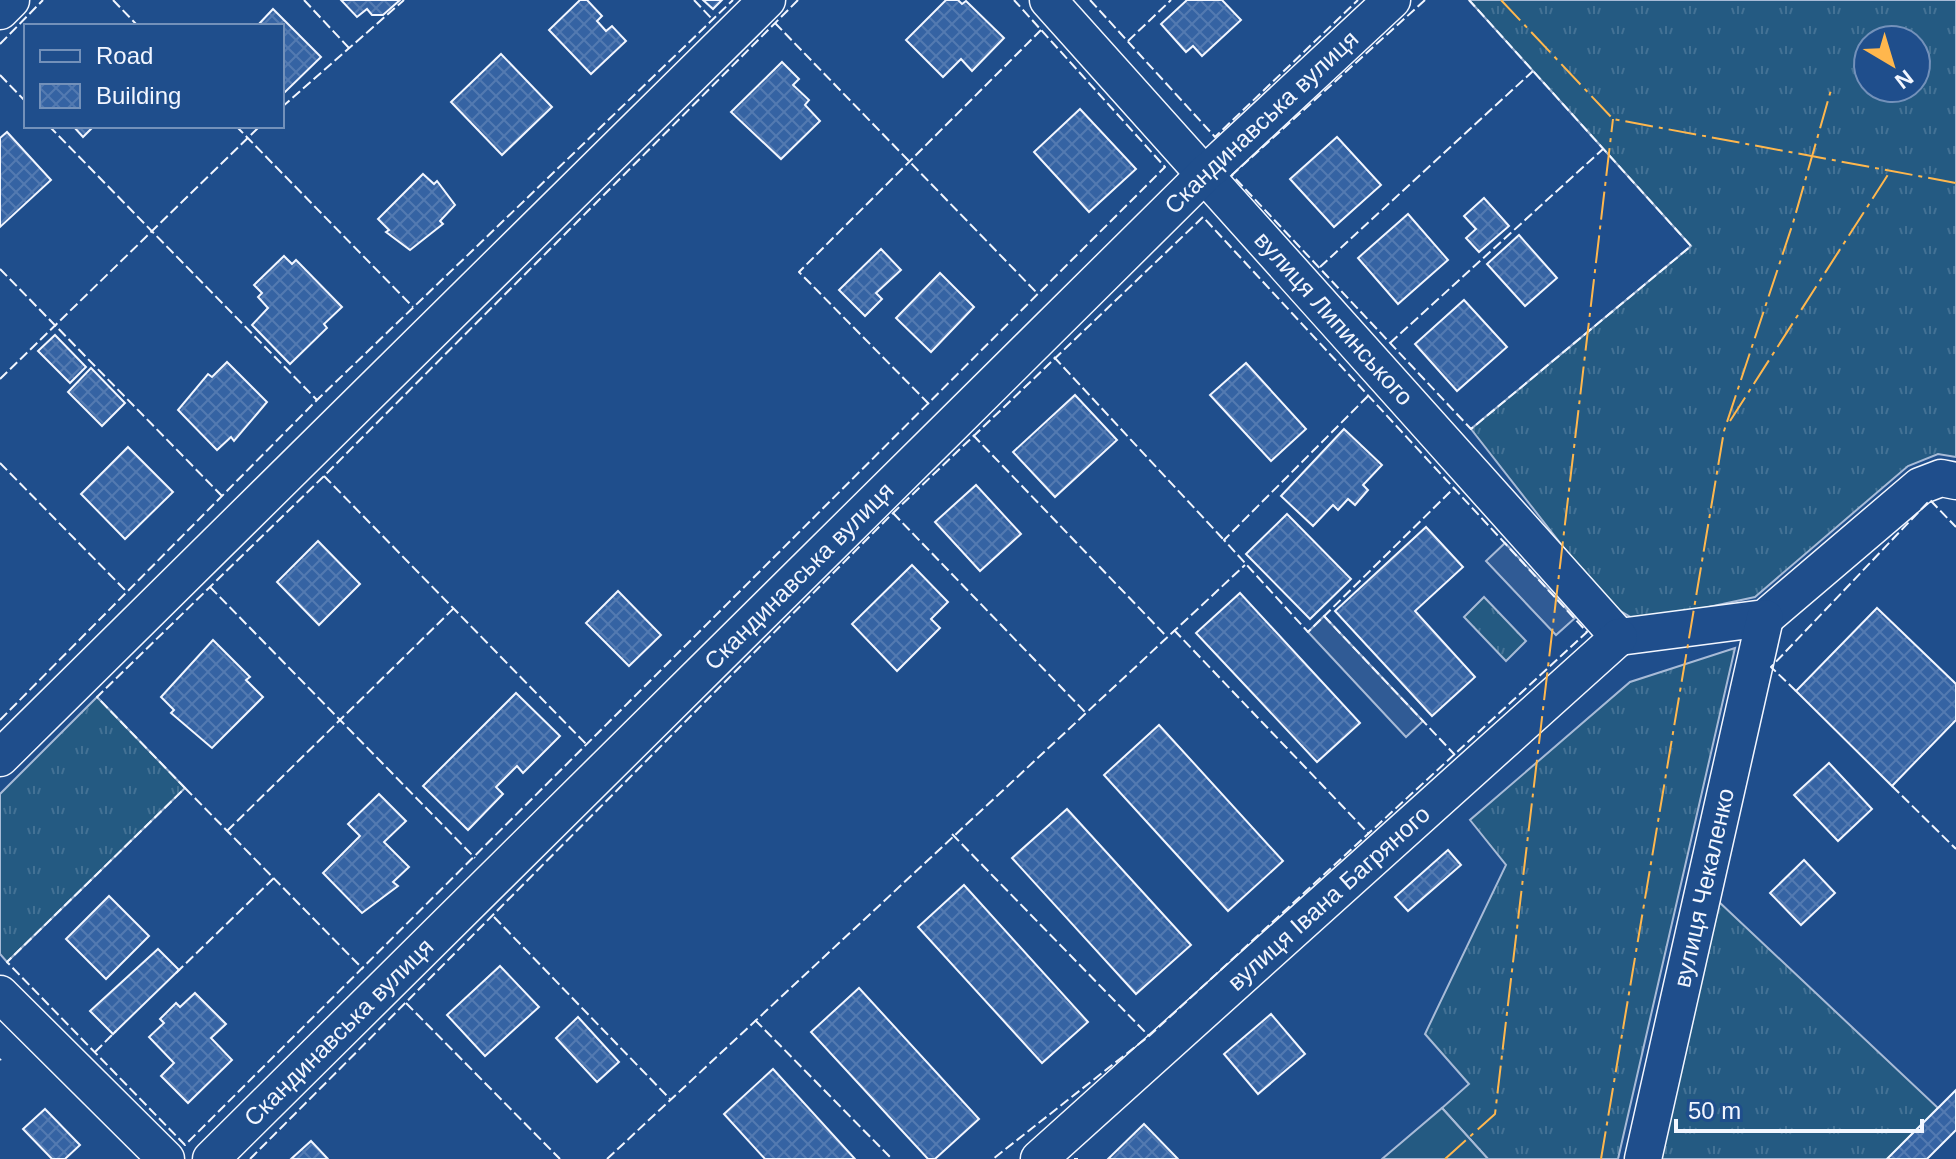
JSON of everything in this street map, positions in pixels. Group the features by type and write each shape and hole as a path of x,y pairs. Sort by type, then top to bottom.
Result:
{"street":[{"path":"0,11 11,0"},
{"path":"0,758 767,0"},
{"name":"вулиця Липинського","path":"1048,0 1619,637"},
{"name":"Скандинавська вулиця","path":"211,1159 1203,176 1392,0"},
{"path":"1619,637 1765,618 1920,486 1941,478 1956,481"},
{"name":"вулиця Чекаленко","path":"1643,1159 1765,618"},
{"name":"вулиця Івана Багряного","path":"1039,1159 1619,637"},
{"path":"0,994 166,1159"}],"green space":[{"path":"1469,0 1956,0 1956,457 1938,454 1908,466 1755,597 1639,622 1607,603 1471,429 1691,246"},
{"path":"1484,597 1526,641 1506,661 1464,617"},
{"path":"1735,648 1618,1159 1488,1159 1442,1108 1469,1084 1425,1034 1506,865 1470,820 1630,682"},
{"path":"97,697 185,788 7,962 0,954 0,794"},
{"path":"1718,901 1938,1108 1887,1159 1660,1159"},
{"path":"1442,1108 1488,1159 1382,1159"}],"shaded area":[{"path":"1505,543 1575,618 1556,635 1486,561"},
{"path":"1324,616 1423,721 1406,737 1308,632"}],"building":[{"path":"341,0 400,0 383,15 372,15 367,9 357,17"},
{"path":"580,0 587,0 602,16 597,21 606,31 612,26 626,41 591,74 549,30"},
{"path":"703,0 722,0 713,9"},
{"path":"946,0 958,0 962,4 966,1 1004,38 972,71 961,59 943,77 906,40"},
{"path":"1187,0 1222,0 1241,20 1202,56 1193,46 1186,52 1161,24"},
{"path":"273,9 321,57 284,93 284,24 259,24"},
{"path":"501,54 552,107 502,155 451,102"},
{"path":"782,62 799,79 793,85 809,100 805,105 820,121 781,159 731,112"},
{"path":"1080,109 1136,169 1089,212 1034,152"},
{"path":"75,128 92,128 83,137"},
{"path":"7,132 51,180 0,227 0,138"},
{"path":"1337,137 1381,185 1334,227 1290,179"},
{"path":"423,174 434,184 437,181 455,205 440,221 443,224 410,250 386,232 389,230 378,219"},
{"path":"1484,198 1509,226 1479,252 1466,238 1476,229 1464,216"},
{"path":"1408,214 1448,260 1398,304 1358,258"},
{"path":"1519,235 1557,278 1525,306 1487,264"},
{"path":"881,249 901,270 876,293 882,299 865,316 839,290"},
{"path":"284,256 292,264 296,260 342,307 324,324 327,328 290,364 252,325 268,308 258,297 262,293 254,285"},
{"path":"940,273 974,307 931,352 896,318"},
{"path":"1464,300 1507,347 1457,391 1415,344"},
{"path":"55,335 86,367 70,383 38,351"},
{"path":"227,362 267,402 234,441 231,437 217,450 178,410 208,374 212,377"},
{"path":"1246,363 1306,429 1271,461 1210,395"},
{"path":"91,368 125,403 102,426 68,392"},
{"path":"1075,395 1117,440 1055,497 1013,452"},
{"path":"1344,429 1382,465 1363,485 1368,490 1355,505 1348,499 1338,510 1333,505 1313,526 1281,496"},
{"path":"128,447 173,492 125,539 81,494"},
{"path":"976,485 1021,534 980,571 935,522"},
{"path":"1287,514 1351,579 1310,619 1246,554"},
{"path":"1426,527 1463,567 1415,611 1475,677 1432,716 1335,611"},
{"path":"318,541 360,584 319,625 277,582"},
{"path":"912,565 948,602 931,619 940,628 897,671 852,624"},
{"path":"618,591 661,635 629,666 586,623"},
{"path":"1240,593 1360,723 1317,762 1196,633"},
{"path":"1877,608 1956,684 1956,720 1892,786 1796,691"},
{"path":"213,640 250,677 246,680 263,697 212,748 171,713 174,710 161,697"},
{"path":"516,693 560,736 523,773 517,766 496,787 503,794 468,830 423,786"},
{"path":"1159,725 1283,861 1228,911 1104,775"},
{"path":"1829,763 1872,809 1838,841 1794,795"},
{"path":"379,794 406,821 384,842 409,867 393,882 398,886 362,913 323,873 360,836 348,824"},
{"path":"1067,809 1191,945 1136,994 1012,858"},
{"path":"1448,850 1461,865 1408,911 1395,897"},
{"path":"1804,860 1835,893 1801,925 1770,893"},
{"path":"964,885 1088,1022 1042,1063 918,927"},
{"path":"109,896 149,936 106,979 66,939"},
{"path":"158,949 179,970 113,1034 90,1011"},
{"path":"500,966 539,1007 485,1056 447,1015"},
{"path":"859,988 979,1119 935,1159 928,1159 811,1032"},
{"path":"195,993 226,1024 211,1038 232,1060 188,1103 161,1076 174,1063 149,1037 164,1023 160,1019 176,1003 180,1007"},
{"path":"1271,1014 1305,1054 1258,1094 1224,1054"},
{"path":"578,1017 619,1062 597,1082 556,1038"},
{"path":"773,1069 855,1159 765,1159 724,1114"},
{"path":"1956,1090 1956,1130 1927,1159 1887,1159"},
{"path":"45,1109 80,1145 65,1159 52,1159 23,1129"},
{"path":"1144,1124 1178,1159 1108,1159"},
{"path":"311,1141 328,1159 291,1159"}],"fence":[{"path":"0,44 43,0"},
{"path":"113,0 136,24"},
{"path":"304,0 349,48"},
{"path":"284,105 404,0"},
{"path":"694,0 713,20"},
{"path":"0,720 317,400 733,0"},
{"path":"798,0 324,476 97,697 185,788 7,962 185,1145 1165,167 1014,0"},
{"path":"1090,0 1215,137 1358,0"},
{"path":"1128,41 1171,0"},
{"path":"1425,0 1232,175 1471,429 1691,246 1469,0"},
{"path":"775,23 1038,294"},
{"path":"929,404 799,272 1041,30"},
{"path":"1320,267 1533,71"},
{"path":"0,75 24,100"},
{"path":"51,128 317,400"},
{"path":"238,128 413,307"},
{"path":"0,379 258,128"},
{"path":"1390,343 1603,149"},
{"path":"250,1159 893,513 1203,217 1587,632 1149,1036 993,1159"},
{"path":"0,269 222,496"},
{"path":"1054,357 1224,540"},
{"path":"1368,396 1224,540 1308,632 1454,488"},
{"path":"973,435 1167,637"},
{"path":"0,463 127,592"},
{"path":"324,476 588,746"},
{"path":"1796,691 1771,667 1930,500 1956,527"},
{"path":"893,513 1087,714"},
{"path":"607,1159 1245,565"},
{"path":"210,587 475,858"},
{"path":"227,831 454,608"},
{"path":"1324,616 1455,755"},
{"path":"1174,630 1369,834"},
{"path":"1892,786 1956,849"},
{"path":"185,788 363,969"},
{"path":"952,834 1149,1036"},
{"path":"176,973 274,878"},
{"path":"494,917 670,1099"},
{"path":"406,1003 560,1159"},
{"path":"755,1020 892,1159"},
{"path":"95,1052 116,1031"}],"power":[{"path":"1501,0 1613,119 1956,183"},
{"path":"1601,1159 1724,431 1793,223 1831,90"},
{"path":"1445,1159 1495,1114 1613,119"},
{"path":"1730,421 1889,173"}]}
